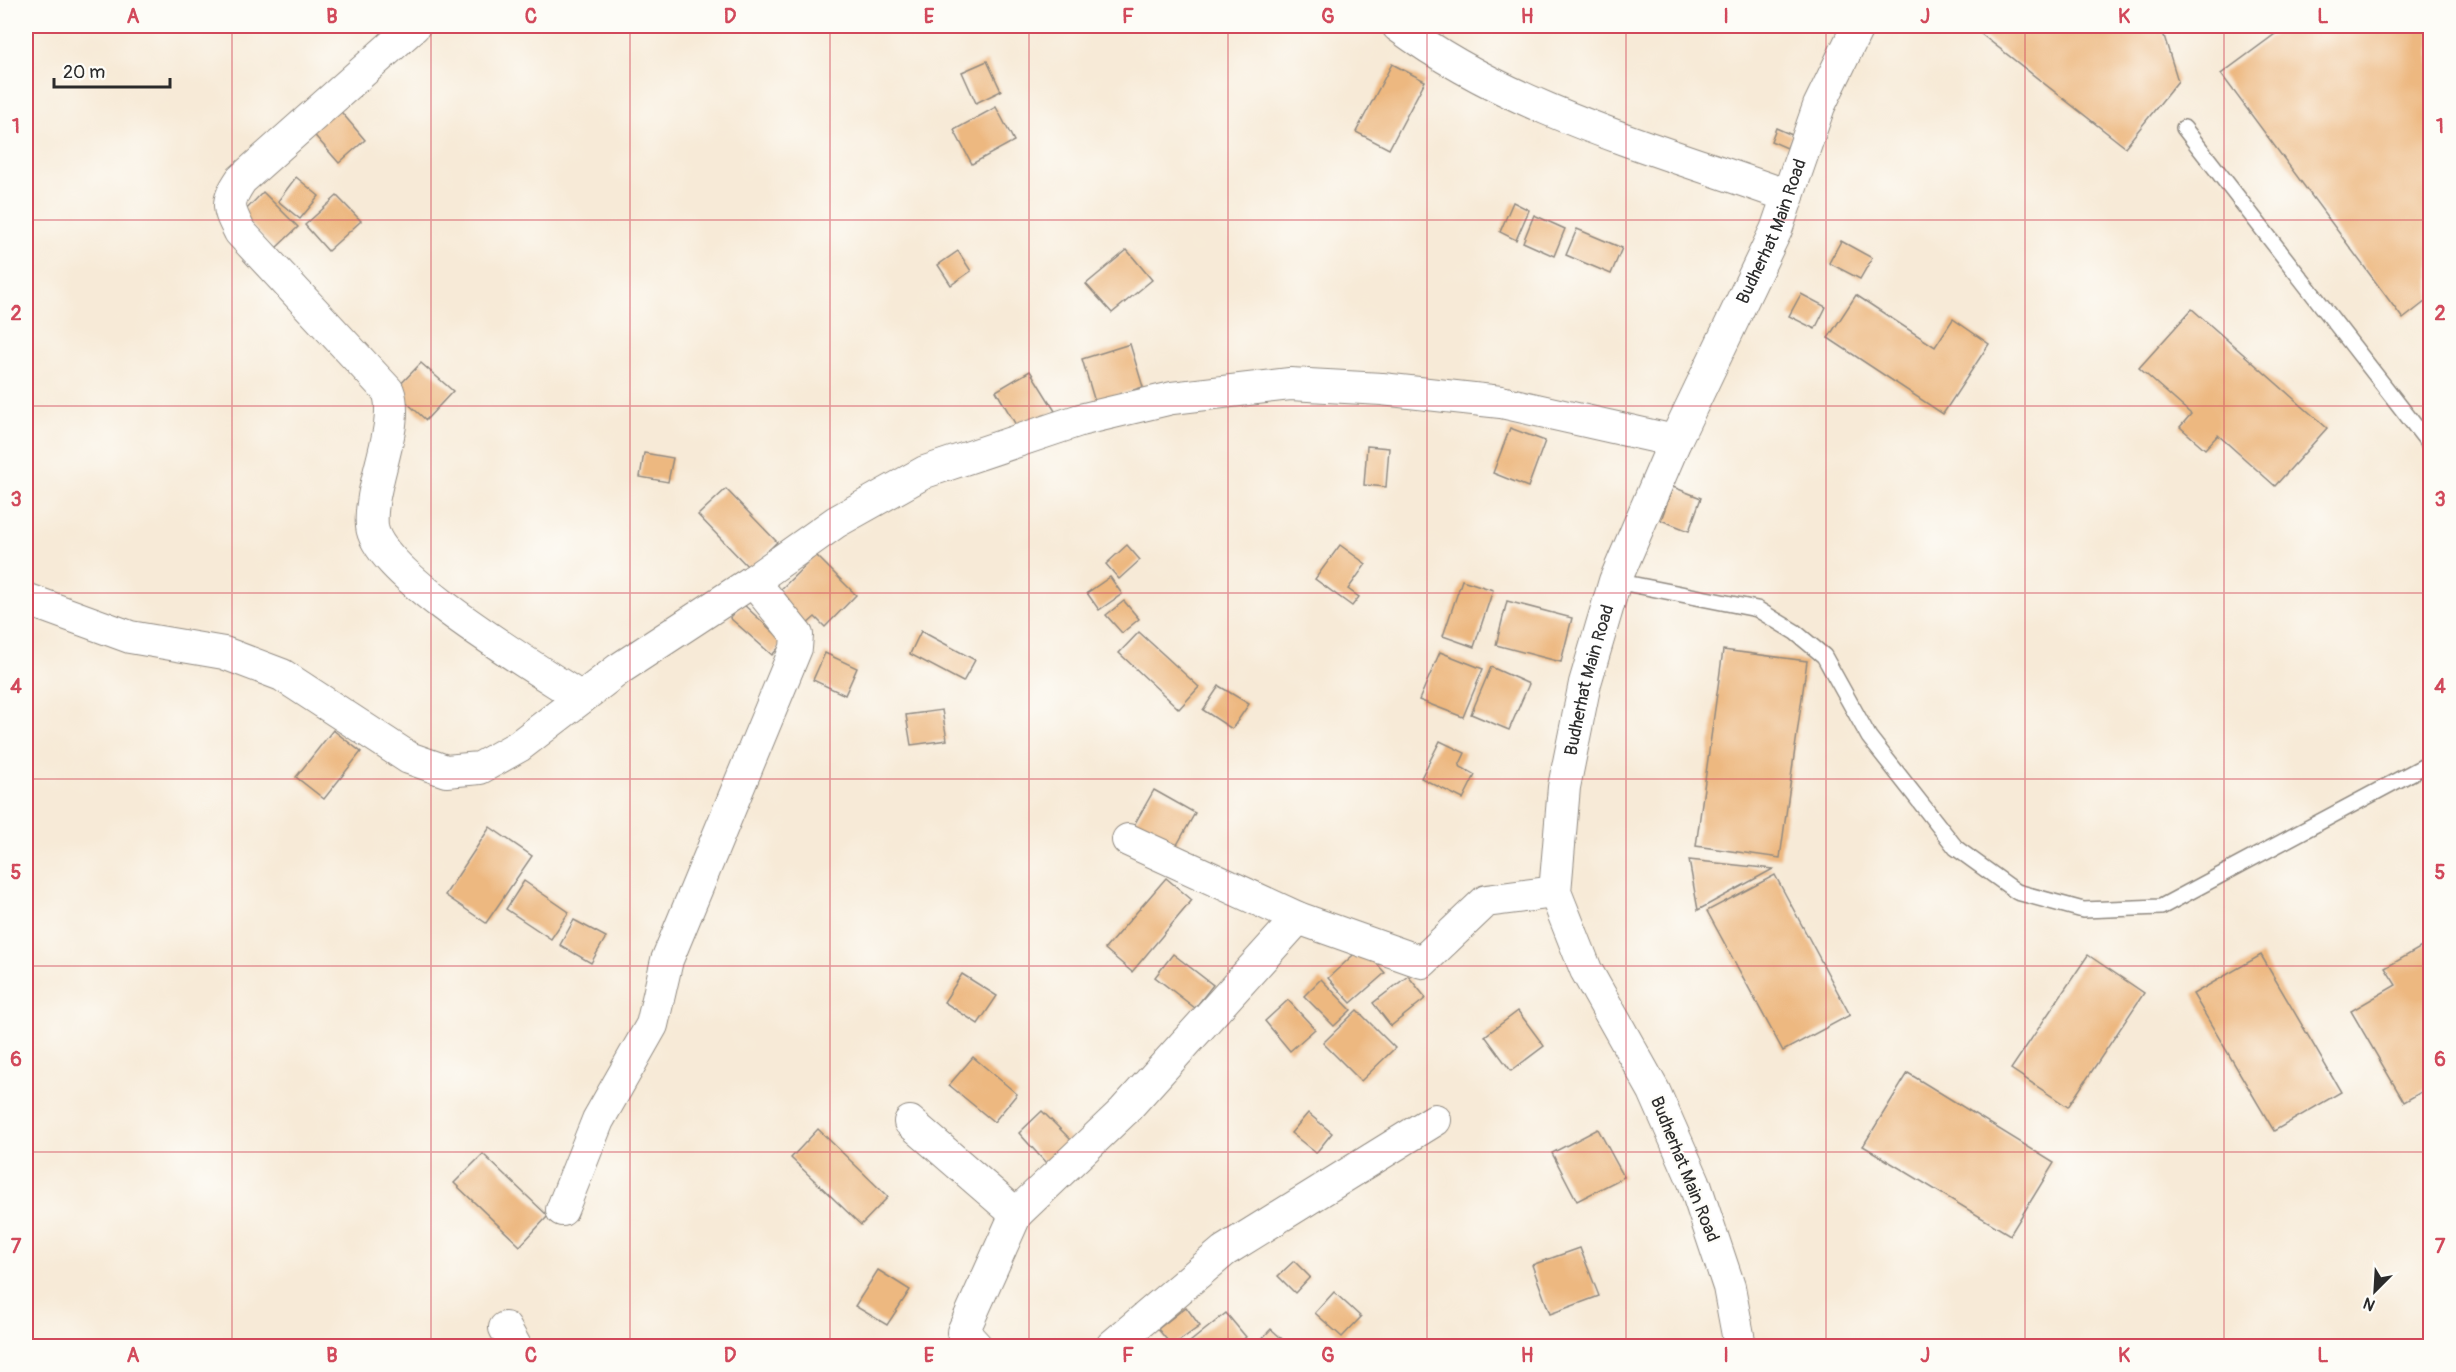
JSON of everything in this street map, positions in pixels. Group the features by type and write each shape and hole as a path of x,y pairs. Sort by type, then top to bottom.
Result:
{"street":[{"path":"414,26 241,180 231,194 228,208 240,232 388,391 393,407 379,470 371,527 383,552 422,591 581,698"},
{"path":"1398,26 1426,46 1552,113 1788,196"},
{"name":"Budherhat Main Road","path":"1740,1347 1729,1287 1694,1182 1654,1091 1586,970 1555,892 1564,787 1585,683 1615,581 1676,441 1776,230 1819,106 1858,26"},
{"path":"26,599 130,637 224,653 282,675 409,758 446,771 480,768 519,746 620,669 753,581 836,522 925,472 1080,420 1172,398 1290,384 1382,389 1501,402 1676,441"},
{"path":"562,1210 598,1120 652,1025 667,960 796,648 797,635 753,581"},
{"path":"1128,840 1298,918 1422,962 1486,901 1555,892"},
{"path":"976,1347 963,1332 1016,1214 1124,1111 1298,918"},
{"path":"1112,1347 1224,1251 1435,1120"},
{"path":"910,1122 1016,1214"}],"lane":[{"path":"2184,128 2430,445"},
{"path":"1615,581 1757,609 1795,632 1824,656 1869,737 1956,848 2017,892 2083,910 2161,907 2430,763"}],"building":[{"path":"1971,26 2161,26 2178,81 2125,147"},
{"path":"2286,26 2430,26 2430,298 2403,319 2221,74"},
{"path":"987,61 1001,91 976,103 962,72"},
{"path":"1392,64 1425,81 1389,149 1356,132"},
{"path":"337,107 365,140 339,163 310,130"},
{"path":"996,107 1014,141 972,164 954,130"},
{"path":"1776,128 1792,135 1787,148 1771,141"},
{"path":"296,177 319,196 300,219 278,201"},
{"path":"263,192 298,227 276,248 241,215"},
{"path":"337,196 361,221 328,251 305,225"},
{"path":"1513,202 1529,210 1516,240 1500,232"},
{"path":"1534,215 1565,229 1554,256 1523,242"},
{"path":"1577,229 1622,248 1611,274 1566,255"},
{"path":"1841,241 1872,258 1860,279 1829,263"},
{"path":"1127,250 1152,280 1112,313 1086,284"},
{"path":"958,251 971,271 951,285 938,265"},
{"path":"1801,294 1826,307 1815,329 1789,316"},
{"path":"1856,295 1935,347 1953,319 1989,344 1943,414 1828,338"},
{"path":"2192,309 2327,428 2275,486 2218,435 2205,449 2180,427 2191,414 2139,368"},
{"path":"1130,344 1143,387 1095,402 1082,359"},
{"path":"421,363 453,391 426,420 394,391"},
{"path":"1030,371 1055,411 1020,432 996,391"},
{"path":"1510,428 1545,441 1528,487 1493,473"},
{"path":"1367,446 1389,448 1386,487 1364,485"},
{"path":"644,453 673,458 668,482 640,477"},
{"path":"1673,487 1701,498 1689,531 1661,520"},
{"path":"726,489 777,542 750,569 698,515"},
{"path":"1127,545 1140,560 1119,579 1106,564"},
{"path":"1340,545 1366,564 1348,589 1359,597 1352,606 1315,579"},
{"path":"816,555 856,595 825,627 815,617 805,626 775,595"},
{"path":"1110,577 1122,594 1099,610 1087,593"},
{"path":"1462,580 1493,590 1474,647 1443,636"},
{"path":"1124,601 1139,619 1122,633 1106,615"},
{"path":"1507,601 1572,618 1561,662 1496,645"},
{"path":"743,604 784,642 772,655 730,618"},
{"path":"921,631 975,660 963,682 910,654"},
{"path":"1139,632 1199,687 1179,709 1119,653"},
{"path":"1723,650 1807,661 1780,858 1696,846"},
{"path":"1440,652 1483,669 1463,717 1419,700"},
{"path":"825,653 857,668 845,695 813,680"},
{"path":"1491,667 1529,684 1509,730 1471,714"},
{"path":"1219,686 1249,704 1232,729 1203,710"},
{"path":"942,710 947,740 911,745 906,715"},
{"path":"333,730 361,752 324,799 296,777"},
{"path":"1440,741 1465,753 1459,766 1475,775 1463,799 1421,778"},
{"path":"1154,790 1195,813 1174,850 1133,827"},
{"path":"490,827 532,856 486,923 445,895"},
{"path":"1689,860 1773,869 1698,910"},
{"path":"1775,875 1850,1015 1783,1051 1707,911"},
{"path":"1166,878 1192,900 1132,972 1105,949"},
{"path":"524,881 569,912 551,939 506,909"},
{"path":"574,920 606,937 591,963 560,945"},
{"path":"2430,942 2430,1087 2404,1102 2351,1011 2396,985 2385,968"},
{"path":"1362,947 1385,973 1351,1003 1328,978"},
{"path":"1173,954 1213,985 1195,1008 1155,977"},
{"path":"2088,955 2144,993 2068,1107 2011,1069"},
{"path":"2261,955 2341,1092 2274,1131 2193,994"},
{"path":"962,974 997,996 978,1024 944,1002"},
{"path":"1408,976 1426,998 1391,1026 1373,1003"},
{"path":"1321,979 1351,1010 1334,1026 1304,996"},
{"path":"1288,1000 1315,1029 1290,1051 1265,1021"},
{"path":"1357,1010 1395,1048 1361,1081 1323,1043"},
{"path":"1518,1011 1544,1046 1511,1071 1485,1036"},
{"path":"973,1057 1017,1094 994,1122 949,1085"},
{"path":"1908,1073 2054,1163 2010,1235 1863,1146"},
{"path":"1042,1111 1071,1140 1046,1163 1019,1133"},
{"path":"1308,1113 1332,1133 1316,1153 1291,1133"},
{"path":"818,1129 888,1197 861,1225 791,1158"},
{"path":"1598,1129 1624,1177 1577,1201 1552,1153"},
{"path":"483,1154 548,1216 520,1246 454,1183"},
{"path":"1580,1248 1599,1296 1550,1314 1532,1265"},
{"path":"1294,1261 1310,1277 1295,1293 1278,1276"},
{"path":"878,1270 910,1290 887,1325 855,1306"},
{"path":"1334,1292 1361,1317 1342,1337 1315,1313"},
{"path":"1186,1307 1200,1326 1172,1346 1158,1329"},
{"path":"1226,1313 1246,1337 1235,1346 1185,1346"},
{"path":"1271,1329 1290,1346 1255,1346"}]}
